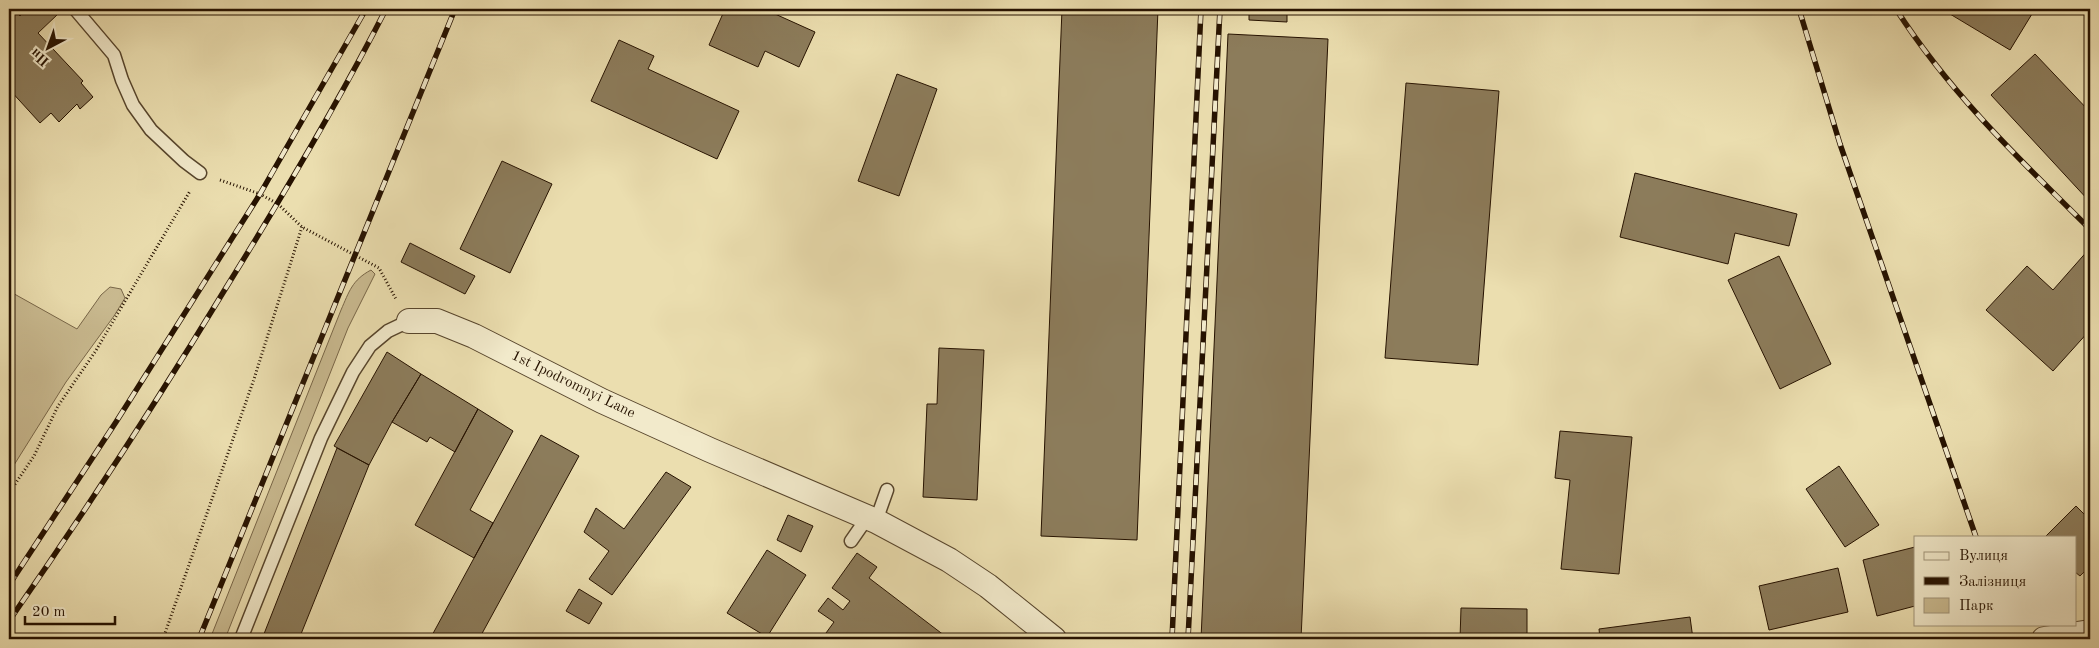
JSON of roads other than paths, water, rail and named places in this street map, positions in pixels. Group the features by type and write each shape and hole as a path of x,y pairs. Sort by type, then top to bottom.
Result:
{"street":[{"name":"1st Ipodromnyi Lane","path":"409,321 437,321 474,336 602,401 872,519 949,560 988,586 1044,637"},
{"path":"2044,639 2090,632"}],"lane":[{"path":"75,9 114,56 133,105 151,130 200,173"},
{"name":"1st Ipodromnyi Lane","path":"241,639 321,438 353,372 370,346 388,332 409,321"},
{"path":"851,541 872,519 887,490"}],"railway":[{"path":"9,585 116,422 260,194 366,9"},
{"path":"9,621 119,458 198,333 308,152 386,9"},
{"path":"199,639 455,9"},
{"path":"1172,639 1201,9"},
{"path":"1188,639 1220,9"},
{"path":"1799,9 1840,144 1976,536"},
{"path":"1896,9 1939,69 1962,97 2012,151 2090,229"}]}
